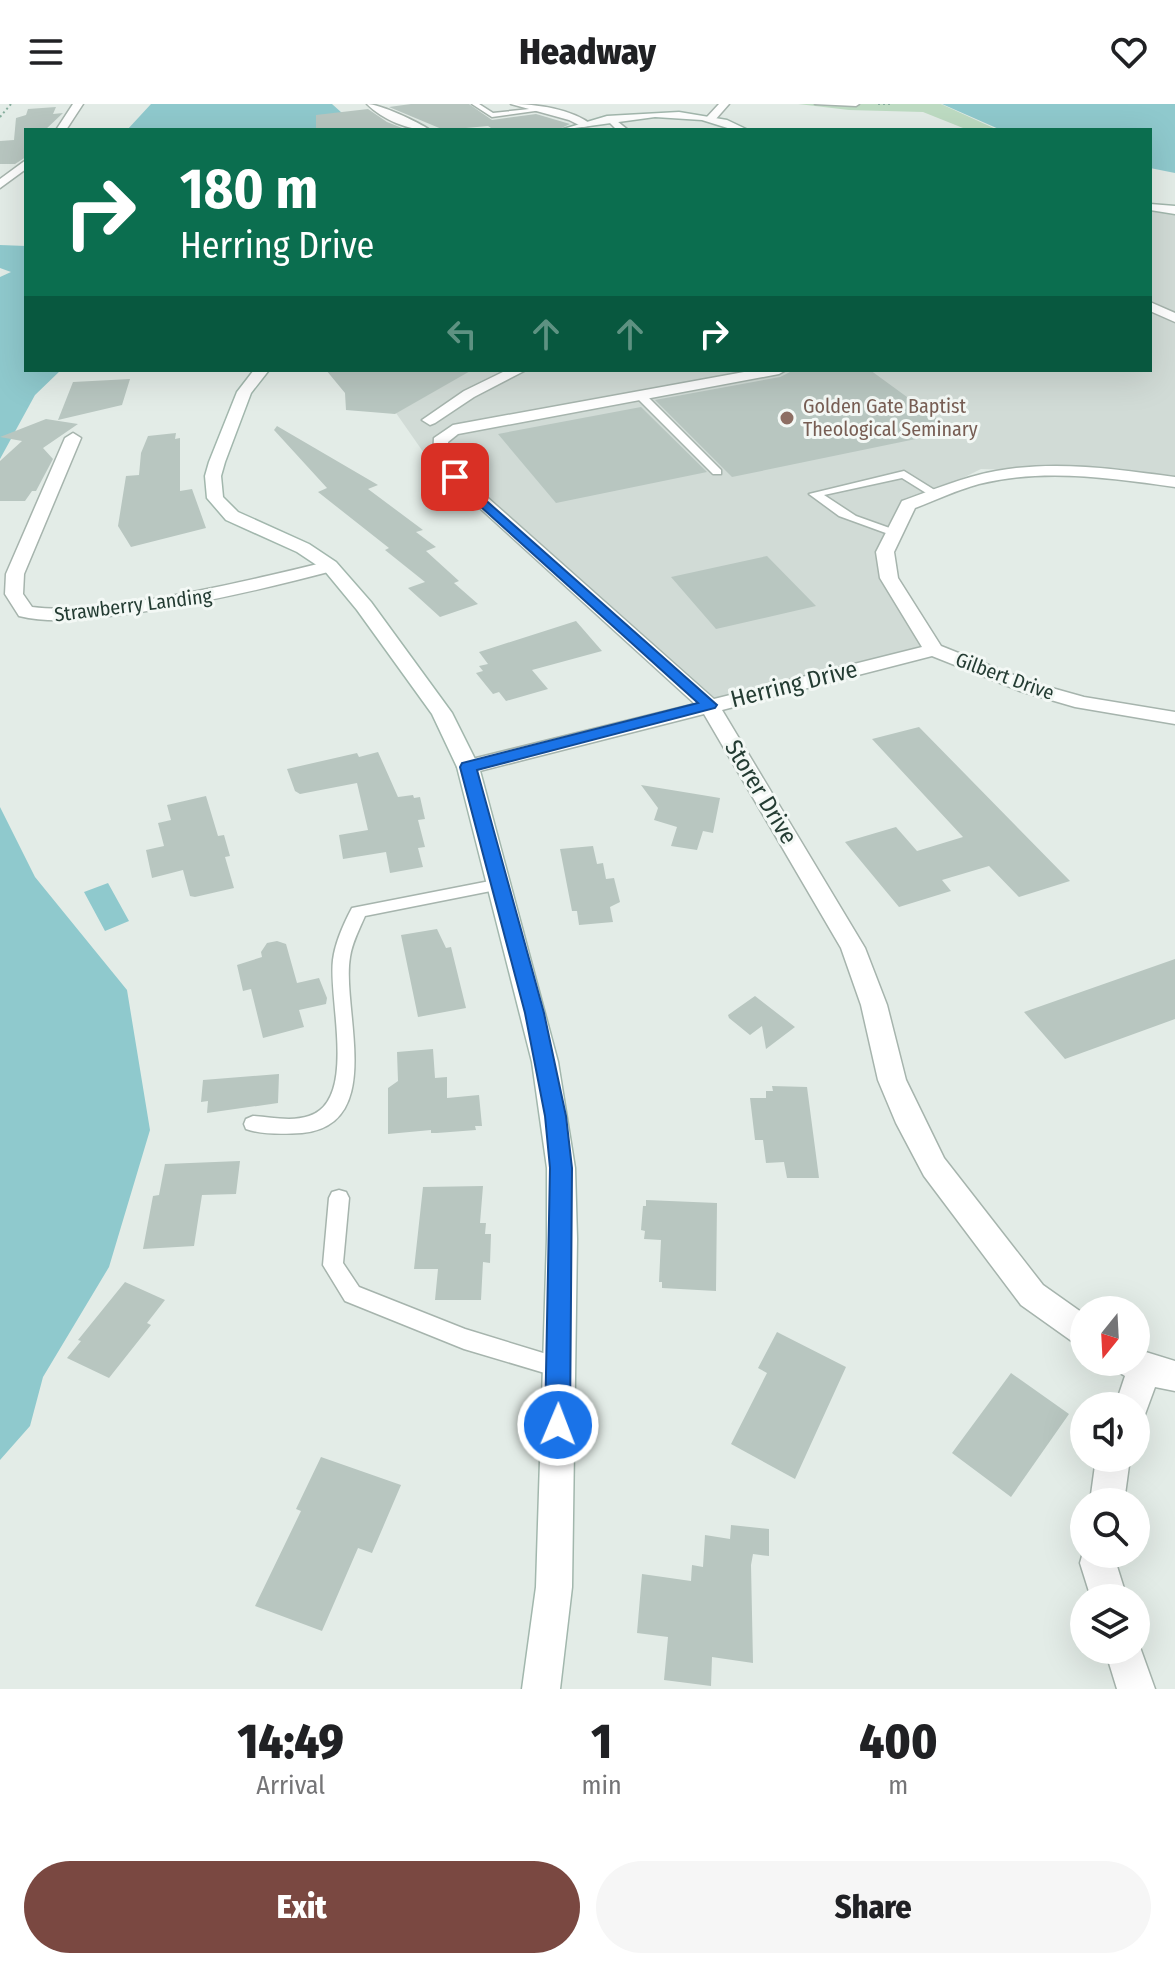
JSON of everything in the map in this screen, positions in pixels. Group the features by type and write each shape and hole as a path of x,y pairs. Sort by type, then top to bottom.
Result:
{"street":[{"path":"62,128 78,104"},
{"path":"372,104 385,114 420,128"},
{"path":"516,104 573,118 587,125"},
{"path":"711,118 724,104"},
{"path":"574,128 660,114 711,118 738,128"},
{"path":"612,120 621,128"},
{"path":"0,185 24,165"},
{"path":"1152,207 1175,210"},
{"path":"1152,307 1175,318"},
{"path":"260,372 244,392 217,462 212,487 215,498 232,516 303,548 330,566 420,680 442,713 468,767 534,1013 556,1116 561,1168 554,1587 541,1689"},
{"path":"430,420 469,394 515,372"},
{"name":"Storer Drive","path":"768,372 453,430 440,441 441,457 455,477 709,705 853,948 874,1005 892,1080 910,1123 934,1167 1032,1295 1070,1322"},
{"name":"Strawberry Landing","path":"73,438 15,574 14,594 26,612 50,617 164,605 226,593 330,566"},
{"name":"Gilbert Drive","path":"1175,482 1096,471 1042,472 973,481 908,505 885,552 889,578 934,650 1027,687 1082,703 1175,718"},
{"name":"Herring Drive","path":"468,767 934,650"},
{"path":"1128,1664 1136,1689"}],"lane":[{"path":"475,104 492,115 539,110"},
{"path":"818,104 856,104"},
{"path":"640,395 717,472"},
{"path":"894,533 858,523 831,509 815,494 904,474 935,494"},
{"path":"253,1124 316,1123 338,1106 348,1069 341,997 341,958 358,912 500,884"},
{"path":"339,1198 333,1265 352,1294 464,1339 558,1367"}],"path":[{"path":"0,117 11,104"},
{"path":"878,104 890,104"}],"shaded area":[{"name":"Golden Gate Baptist Theological Seminary","path":"1152,207 1175,210 1175,485 1088,472 981,469 908,505 876,553 927,644 708,708 433,466 367,372 1152,372"}],"green space":[{"path":"798,104 941,104 994,128 963,128 923,112 849,110"}],"water":[{"path":"151,104 332,104 359,128 129,128"},
{"path":"942,104 1175,104 1175,173 1152,168 1152,128 996,128"},
{"path":"0,245 24,246 24,372 59,372 35,395 0,459 0,277 11,272 0,268"},
{"path":"0,807 35,877 127,990 150,1130 109,1267 43,1377 30,1426 0,1460"},
{"path":"108,883 129,921 105,931 84,892"}],"building":[{"path":"469,104 492,120 536,114 570,124 561,128 439,128 389,107"},
{"path":"56,107 53,114 63,113 47,128 24,128 24,158 15,164 0,164 0,141 14,140 16,118 26,115 28,109"},
{"path":"368,109 402,128 316,128 316,115"},
{"path":"328,372 468,372 395,414 346,410 345,393"},
{"path":"790,372 873,372 944,424 930,427 940,434 732,477 655,400 780,377"},
{"path":"130,379 122,405 58,420 73,382"},
{"path":"641,407 707,472 556,503 498,434"},
{"path":"46,419 78,424 43,448 53,459 36,491 32,491 25,501 0,501 0,461 22,441 0,437"},
{"path":"277,426 378,485 368,489 423,530 416,532 436,547 426,551 459,581 454,583 478,604 440,617 408,588 425,582 385,550 389,548 318,492 327,488 274,430"},
{"path":"176,433 175,439 180,438 180,491 192,489 206,528 131,547 118,526 126,476 139,475 141,453 148,436"},
{"path":"767,556 816,606 716,629 671,577"},
{"path":"576,621 602,651 532,670 548,689 506,701 499,692 493,694 476,673 483,671 479,666 488,664 479,652"},
{"path":"919,727 1070,881 1019,897 989,866 942,880 951,891 899,907 845,842 896,827 917,851 963,837 872,739"},
{"path":"378,752 398,797 420,797 425,819 418,820 425,847 418,848 423,867 390,873 386,852 343,859 339,835 368,830 357,783 300,794 295,791 287,769 357,753 359,757"},
{"path":"641,785 720,798 713,833 703,831 697,850 671,846 677,827 654,820 658,808"},
{"path":"206,796 218,836 224,835 230,856 225,857 234,888 195,897 190,896 183,870 152,878 146,850 164,846 158,823 171,820 167,805"},
{"path":"593,846 597,864 603,863 606,879 614,878 620,902 610,907 613,922 579,925 577,911 572,911 560,849"},
{"path":"437,929 446,948 451,947 466,1008 418,1017 401,935"},
{"path":"277,941 286,944 297,983 319,978 327,998 326,1004 299,1010 304,1027 263,1038 251,989 243,991 237,965 262,957 261,952 267,943"},
{"path":"1175,959 1175,1019 1065,1059 1024,1012"},
{"path":"755,996 795,1027 766,1049 762,1026 750,1035 728,1015"},
{"path":"433,1049 435,1078 447,1077 447,1098 479,1095 482,1126 475,1126 476,1130 388,1134 388,1088 398,1081 397,1052"},
{"path":"279,1074 278,1103 207,1113 208,1101 201,1102 203,1080"},
{"path":"772,1086 807,1087 819,1178 787,1178 784,1162 766,1163 763,1140 755,1140 750,1098 766,1098 766,1091 773,1091"},
{"path":"240,1161 236,1194 202,1195 194,1246 143,1249 153,1196 159,1195 165,1164"},
{"path":"483,1186 480,1223 486,1223 485,1234 491,1234 490,1263 483,1262 481,1300 435,1300 438,1269 414,1269 423,1187"},
{"path":"646,1200 717,1203 716,1291 662,1288 662,1282 659,1282 661,1240 644,1239 645,1231 641,1230"},
{"path":"125,1282 165,1300 147,1323 151,1325 109,1378 67,1358"},
{"path":"777,1332 846,1367 795,1479 731,1444 767,1373 758,1368"},
{"path":"1011,1373 1069,1414 1011,1497 952,1453"},
{"path":"321,1457 401,1485 372,1553 358,1548 322,1631 255,1606 301,1511 296,1509"},
{"path":"731,1525 769,1529 769,1556 753,1554 751,1565 753,1663 712,1657 711,1686 664,1680 668,1637 637,1633 642,1574 691,1581 692,1565 703,1567 705,1535 730,1539"}],"place":[{"name":"Golden Gate Baptist Theological Seminary","path":"787,418"}],"route":[{"path":"455,477 709,705 468,767 534,1013 556,1116 561,1168 562,1239 558,1425"}]}
